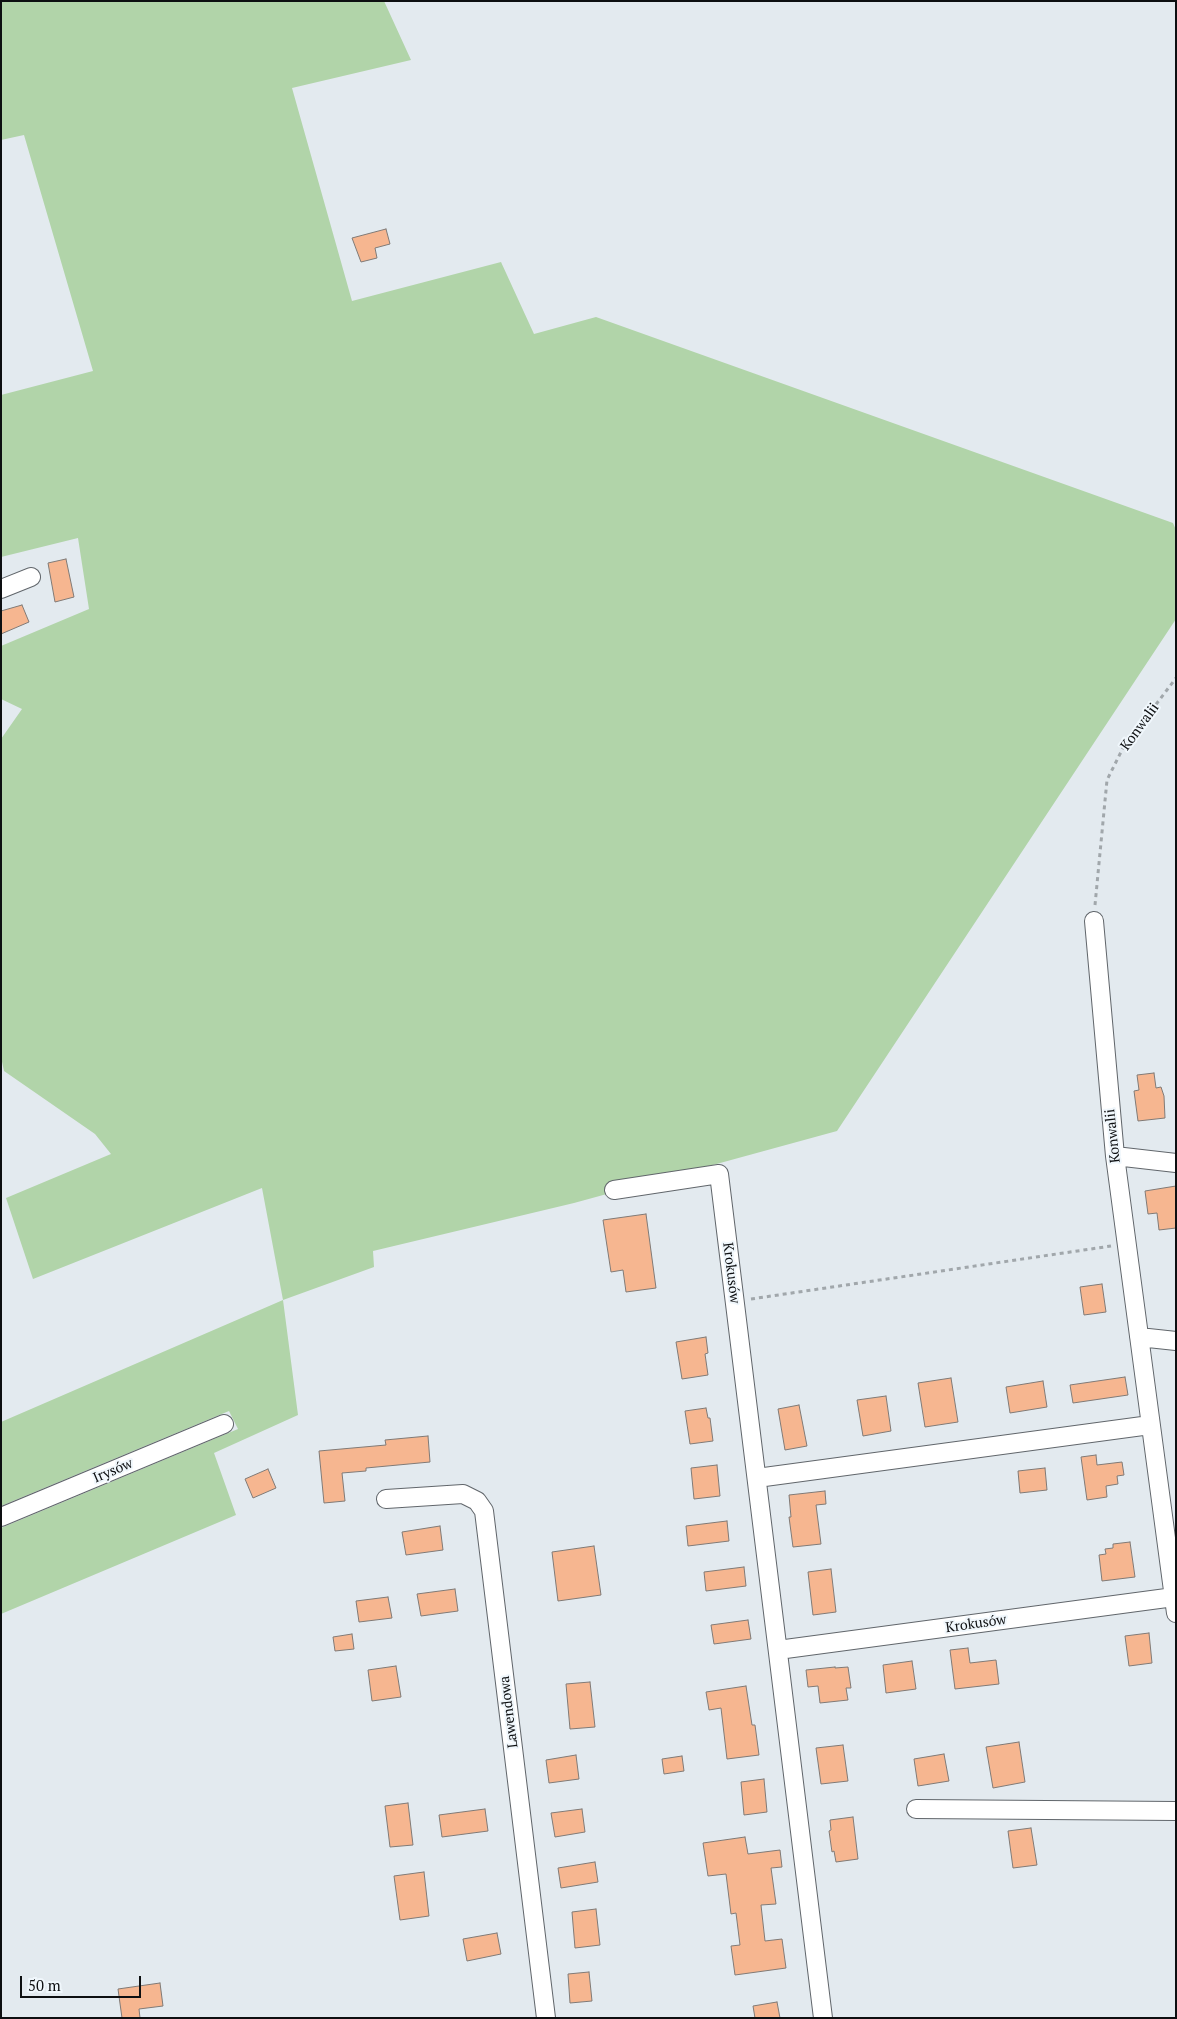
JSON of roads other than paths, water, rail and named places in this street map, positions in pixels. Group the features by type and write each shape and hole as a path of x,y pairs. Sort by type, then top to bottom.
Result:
{"street":[{"path":"1,590 31,577"},
{"name":"Konwalii","path":"1094,921 1115,1156 1150,1425 1170,1528 1175,1605"},
{"path":"1115,1156 1176,1162"},
{"name":"Krokusów","path":"614,1190 719,1174 823,2018"},
{"path":"1139,1337 1176,1341"},
{"name":"Irysów","path":"1,1517 224,1424"},
{"path":"757,1478 1150,1425"},
{"name":"Lawendowa","path":"386,1499 463,1494 477,1500 484,1511 546,2018"},
{"name":"Krokusów","path":"778,1650 1175,1605"},
{"path":"916,1809 1176,1811"}]}
